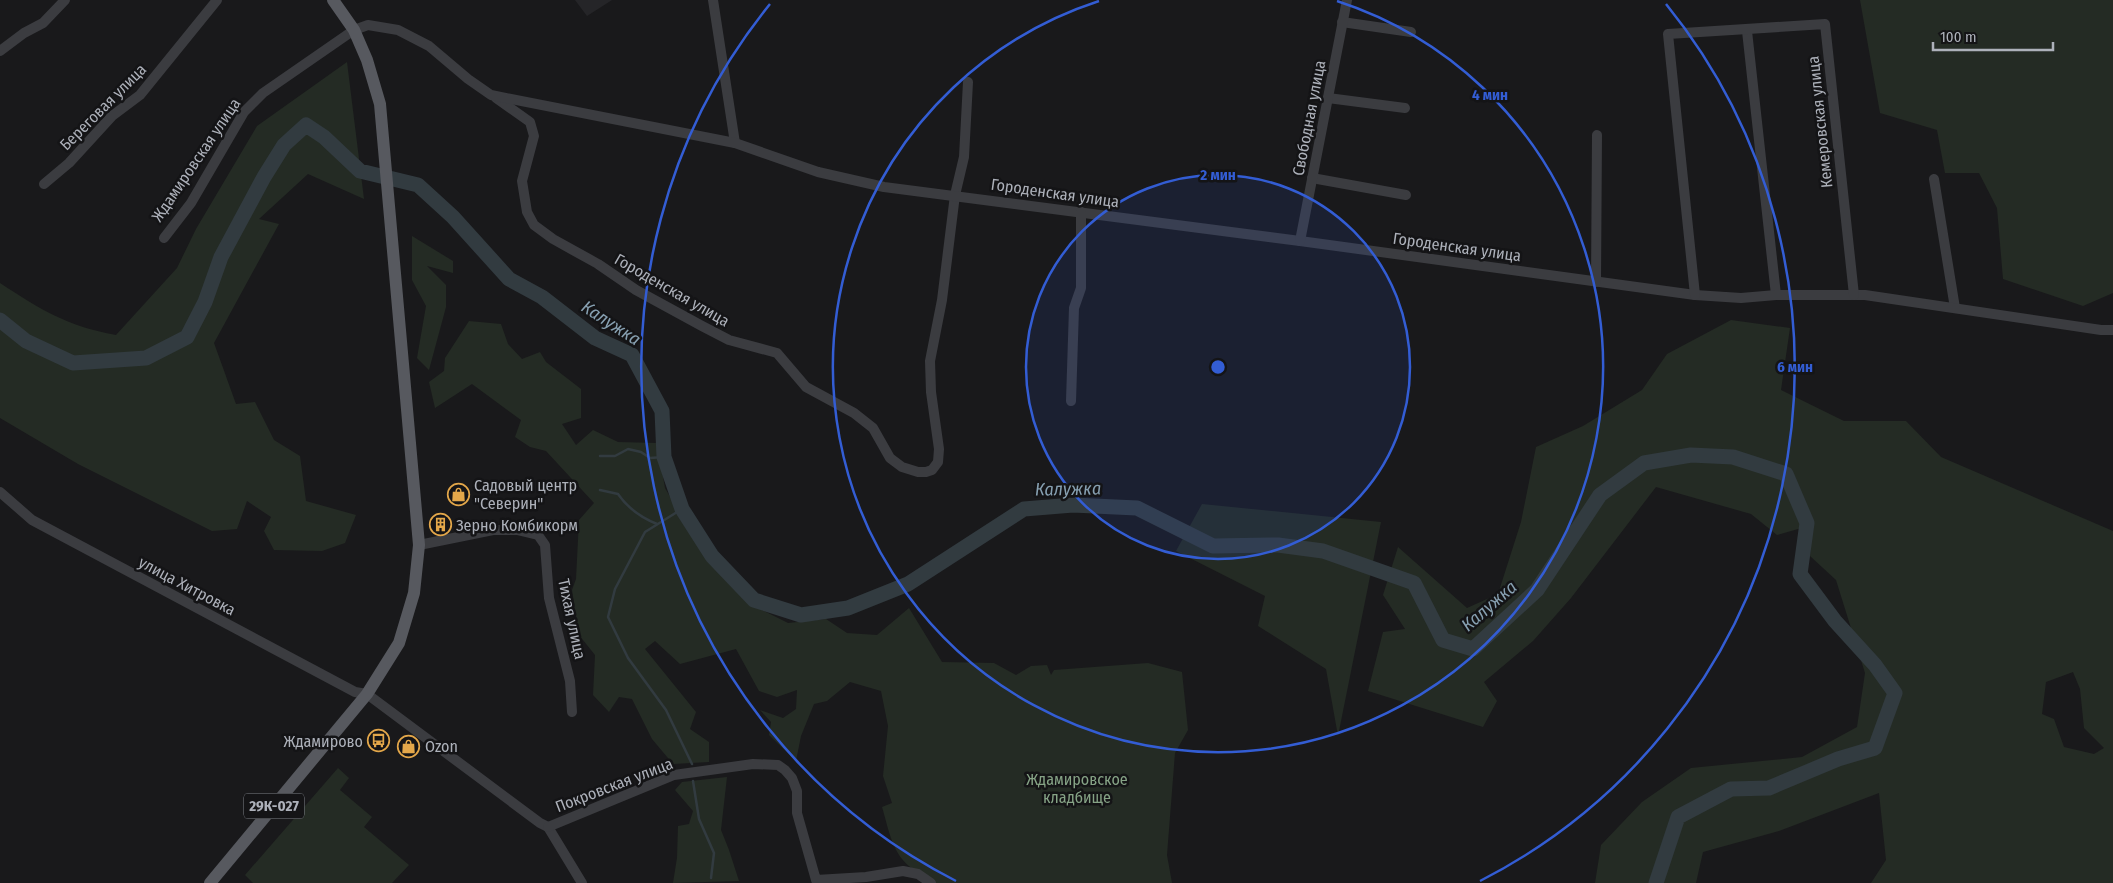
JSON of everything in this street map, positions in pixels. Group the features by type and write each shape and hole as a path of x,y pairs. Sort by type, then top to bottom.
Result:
{"main road":[{"path":"333,0 354,30 367,60 380,104 419,545 414,593 399,643 367,694"},
{"name":"29К-027","path":"210,883 367,694"}],"street":[{"path":"0,51 24,33 43,23 65,0"},
{"name":"Береговая улица","path":"44,184 69,163 112,116 140,95 217,0"},
{"path":"713,0 735,143"},
{"name":"Свободная улица","path":"1300,241 1346,0"},
{"path":"1342,22 1411,32"},
{"name":"Кемеровская улица","path":"1695,296 1668,34 1747,31 1825,24 1854,295"},
{"name":"Городенская улица","path":"354,30 368,25 398,30 429,46 468,79 530,122 534,136 522,181 527,212 534,225 553,239 598,264 636,290 702,326 729,340 777,353 806,387 854,413 873,428 890,458 902,467 918,472 932,470 938,462 939,449 931,392 930,361 942,300 955,195 964,157 968,82"},
{"name":"Ждамировская улица","path":"164,238 190,203 244,112 262,93 354,30"},
{"path":"1747,31 1776,295"},
{"name":"Городенская улица","path":"491,94 735,143 818,172 884,187 1300,241 1695,296 1740,298 1776,295 1864,295 2101,330 2113,330"},
{"path":"1328,98 1405,108"},
{"path":"1596,282 1597,135"},
{"path":"1312,178 1406,195"},
{"path":"1934,179 1955,308"},
{"path":"1071,401 1074,308 1081,288 1081,212"},
{"name":"улица Хитровка","path":"0,492 32,520 355,692 367,694 548,827"},
{"name":"Тихая улица","path":"419,545 493,530 517,530 538,535 546,546 549,598 570,681 572,712"},
{"name":"Покровская улица","path":"548,827 674,775 753,764 778,765 792,778 797,791 798,813 816,880 866,877 902,871 918,874 931,883"},
{"path":"548,827 582,883"}],"shaded area":[{"path":"575,0 612,0 587,16"}],"green space":[{"path":"1860,0 2113,0 2113,293 2083,306 2003,279 1997,208 1979,173 1945,173 1937,130 1880,113"},
{"path":"347,62 364,199 308,174 259,219 279,224 214,343 236,404 255,402 274,440 300,456 306,501 356,515 345,543 322,551 274,550 264,531 271,517 247,501 237,529 212,531 78,464 0,418 0,283 55,316 83,327 116,335 177,268 196,229 257,126"},
{"path":"412,236 453,261 453,273 427,266 446,285 446,307 429,370 417,358 426,306 412,280"},
{"path":"1731,320 1790,328 1781,390 1844,421 1906,421 1941,457 2113,531 2113,883 1871,883 1886,860 1879,793 1779,831 1703,852 1696,883 1595,883 1601,845 1642,802 1691,768 1802,757 1857,727 1865,673 1836,580 1810,556 1812,525 1777,535 1751,514 1656,487 1571,598 1533,641 1484,682 1497,701 1483,727 1368,691 1383,632 1405,629 1383,595 1398,547 1467,608 1498,594 1521,522 1536,447 1583,426 1642,390 1667,354","holes":["2073,672 2080,689 2084,728 2104,748 2094,754 2064,747 2054,719 2042,714 2046,682"]},
{"name":"Ждамировское кладбище","path":"469,321 501,324 508,344 522,359 540,352 546,362 581,389 581,418 562,424 576,445 593,430 618,442 657,443 665,488 696,542 750,604 788,623 826,619 847,633 877,635 909,608 942,662 994,663 1016,675 1031,666 1047,665 1051,675 1054,670 1148,663 1182,672 1188,730 1175,753 1167,855 1172,883 936,883 913,869 900,857 892,841 882,807 892,803 883,776 888,726 881,691 850,682 827,701 814,704 801,736 796,761 769,735 771,722 760,710 783,718 796,709 797,690 777,697 759,691 736,649 680,664 655,641 645,649 696,712 690,729 709,742 709,762 673,764 652,739 632,699 619,697 609,712 593,695 595,655 579,635 572,590 576,579 579,520 594,503 546,451 530,447 515,437 521,420 472,384 435,408 429,382 444,371 445,358"},
{"path":"1202,504 1381,522 1338,736 1326,669 1258,626 1265,596 1176,551"},
{"path":"338,768 349,778 340,790 372,817 364,827 409,865 392,883 253,883 245,875"},
{"path":"727,777 721,830 739,881 673,883 677,858 678,826 689,824 693,811 675,790 682,782"}],"waterway":[{"name":"Калужка","path":"0,320 26,341 73,363 146,358 187,337 205,302 221,257 264,177 284,145 306,125 324,137 360,171 418,185 453,217 509,279 542,297 595,338 632,355 662,411 664,457 682,509 712,556 754,600 801,615 848,608 908,584 1024,509 1073,505 1137,508 1213,546 1278,545 1323,551 1414,583 1443,640 1473,649 1537,590 1600,495 1644,463 1691,455 1733,457 1786,474 1807,523 1800,574 1835,621 1875,665 1895,693 1875,748 1838,759 1769,788 1731,789 1678,817 1656,883"},
{"path":"600,456 615,456 628,449 641,452 650,458 664,457"},
{"path":"600,490 618,494 635,512 657,524"},
{"path":"682,509 645,532 615,589 608,617 628,658 666,710 692,764"},
{"path":"693,781 699,819 714,853 711,878"}],"place":[{"name":"Садовый центр \"Северин\"","path":"458,494"},
{"name":"Зерно Комбикорм","path":"440,525"},
{"name":"Ждамирово","path":"379,741"},
{"name":"Ozon","path":"409,746"}]}
